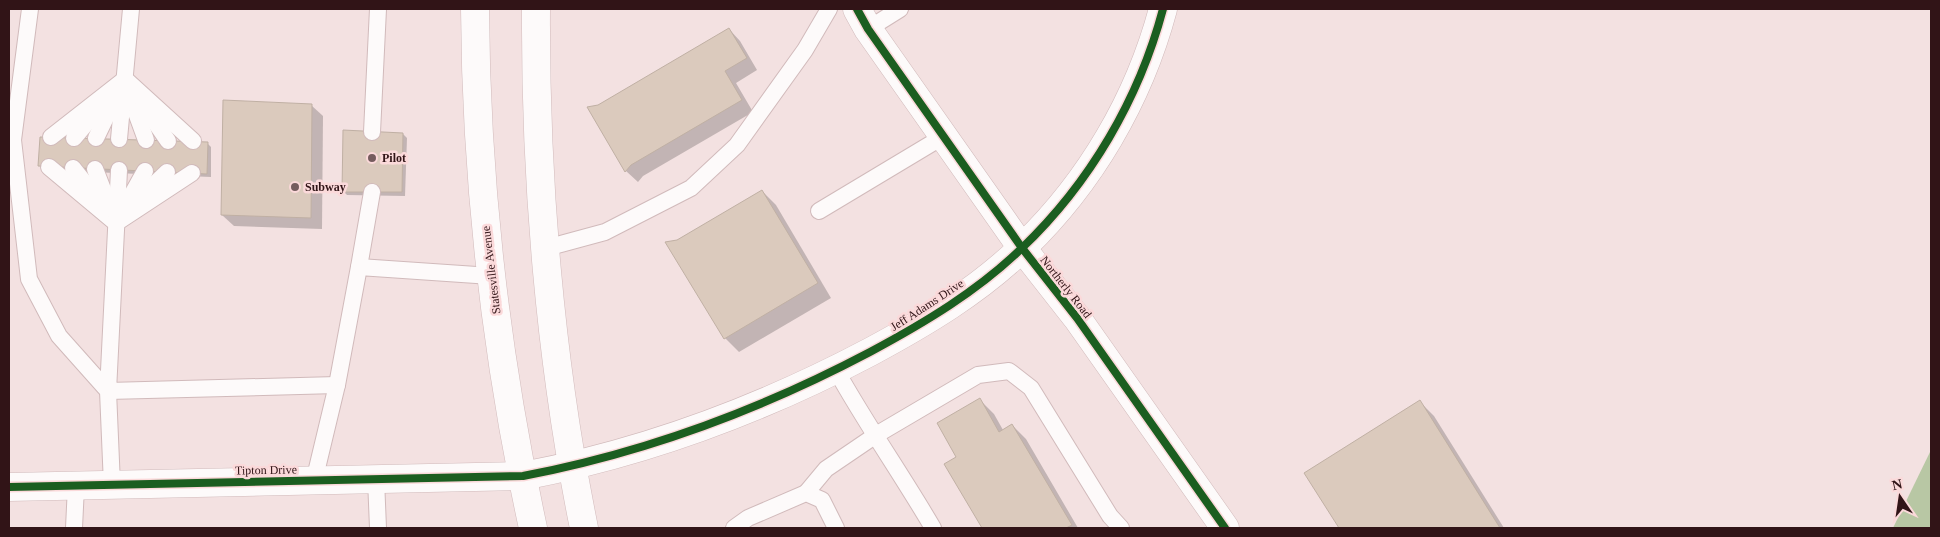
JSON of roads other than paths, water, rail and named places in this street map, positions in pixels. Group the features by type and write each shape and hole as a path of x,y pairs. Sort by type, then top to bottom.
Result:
{"street":[{"name":"Statesville Avenue","path":"475,9 481,181 491,276 533,528"},
{"path":"536,9 538,122 546,248 553,318 573,467 584,528"},
{"name":"Jeff Adams Drive","path":"524,476 573,467 742,412 836,370 903,335 986,280 1022,248 1055,214 1086,174 1115,129 1139,80 1163,9"},
{"name":"Northerly Road","path":"863,19 1022,248 1077,318 1225,528"},
{"name":"Tipton Drive","path":"9,487 524,476"}],"lane":[{"path":"30,9 13,140 29,279 58,336 108,391 337,384"},
{"path":"119,139 131,9"},
{"path":"372,132 378,9"},
{"path":"546,248 605,232 691,188 737,145 804,50 829,9"},
{"path":"863,19 900,9"},
{"path":"50,137 124,79"},
{"path":"74,138 124,79"},
{"path":"96,138 124,79"},
{"path":"124,79 146,140"},
{"path":"124,79 168,141"},
{"path":"124,79 193,141"},
{"path":"819,211 944,136"},
{"path":"49,167 116,223"},
{"path":"73,168 116,223"},
{"path":"95,169 116,223"},
{"path":"112,485 108,391 118,170"},
{"path":"116,223 145,171"},
{"path":"116,223 167,172"},
{"path":"116,223 192,173"},
{"path":"314,480 337,384 360,267 372,192"},
{"path":"360,267 491,276"},
{"path":"836,370 856,406 933,528"},
{"path":"734,528 748,518 806,493 826,469 876,435 978,375 1009,371 1031,388 1110,516 1121,528"},
{"path":"376,479 378,528"},
{"path":"74,528 76,486"},
{"path":"806,493 822,500 836,528"}],"place":[{"name":"Pilot","path":"372,158"},
{"name":"Subway","path":"295,187"}]}
